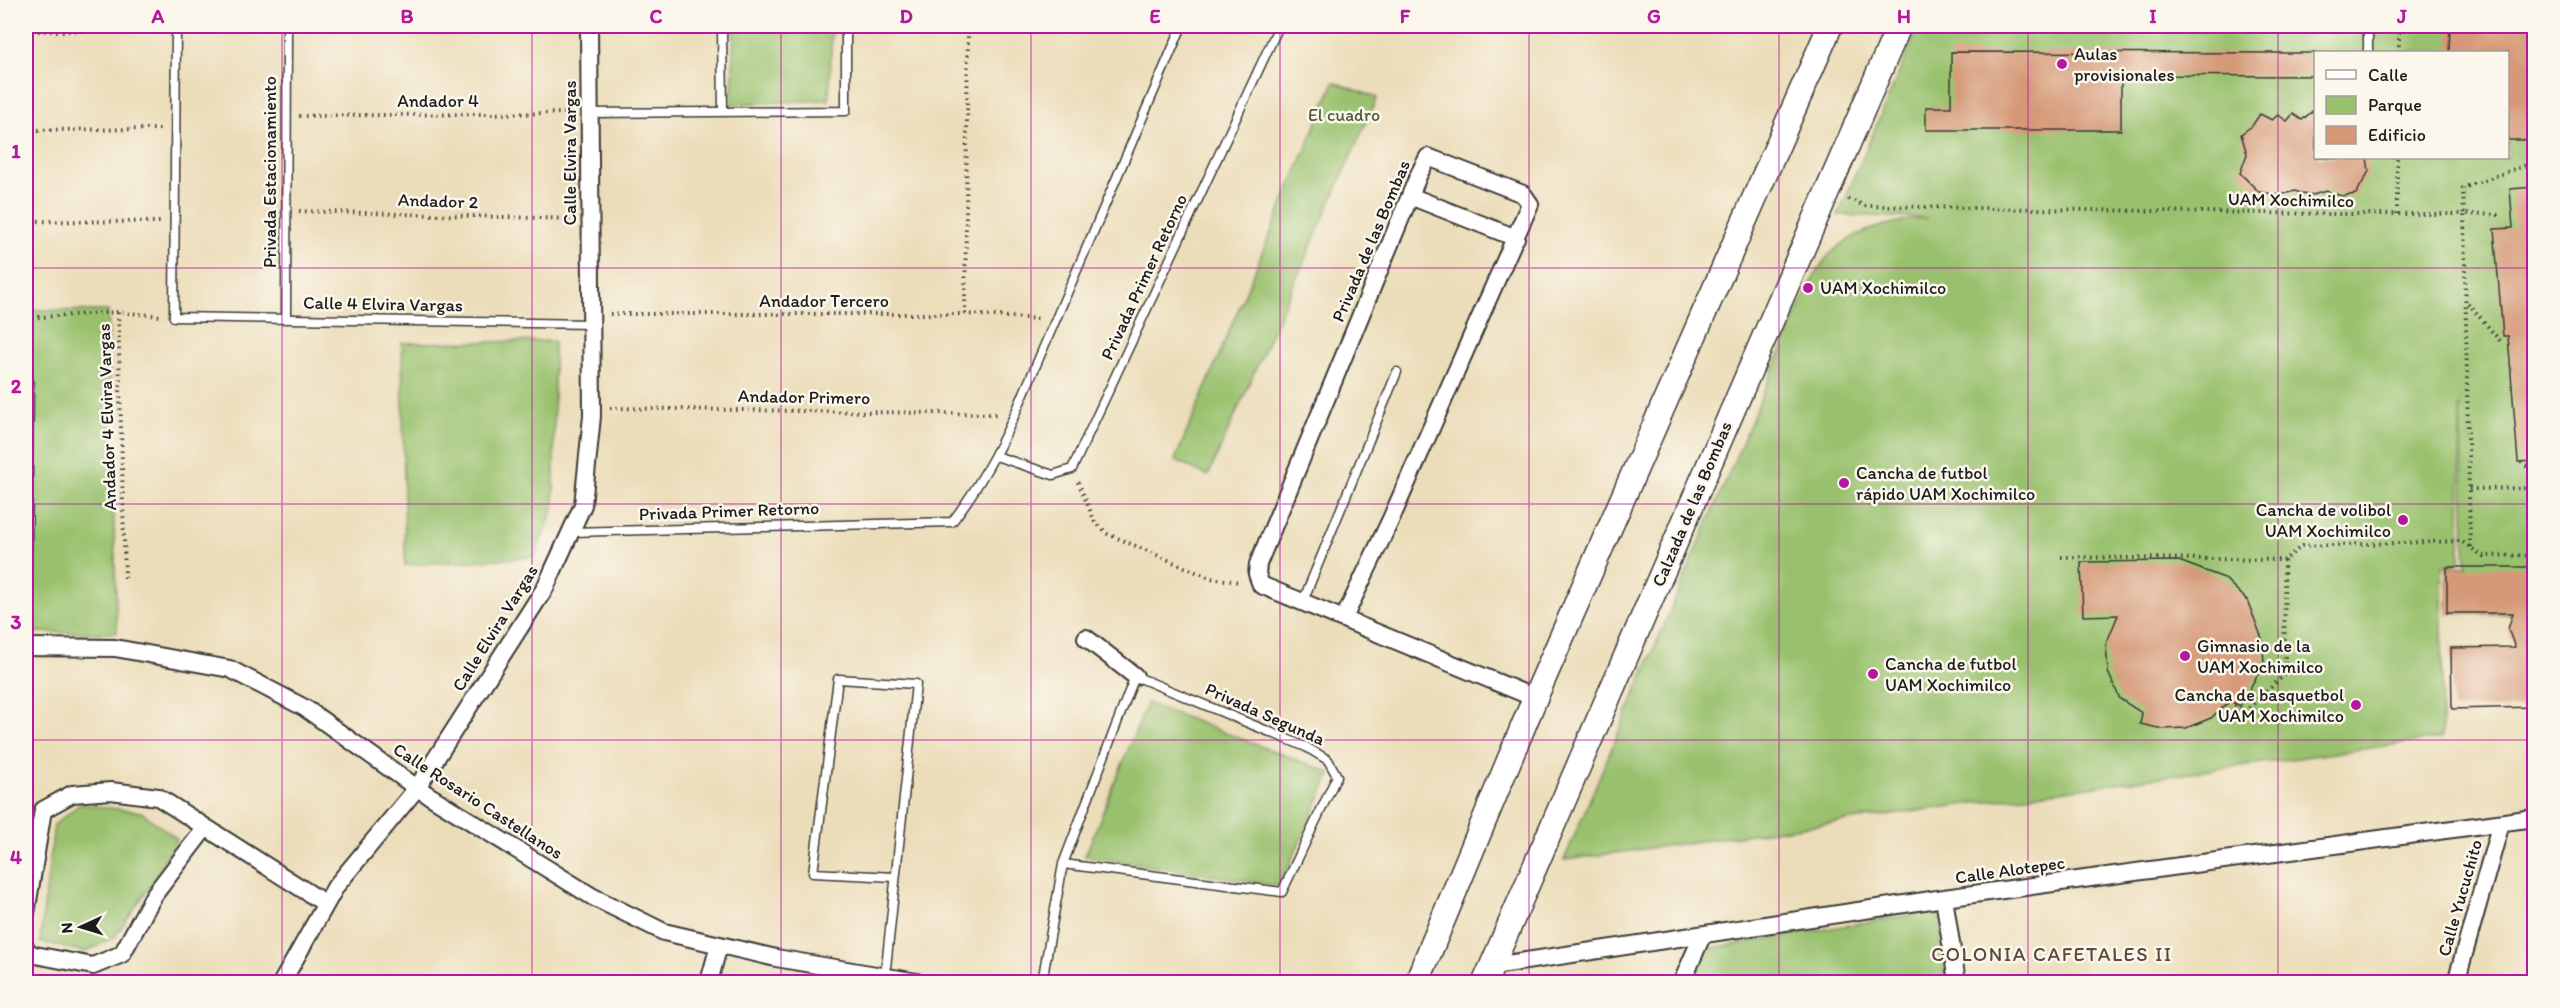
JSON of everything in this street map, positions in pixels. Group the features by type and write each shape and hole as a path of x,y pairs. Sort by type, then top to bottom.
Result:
{"main road":[{"path":"1417,982 1535,698 1830,26"},
{"name":"Calzada de las Bombas","path":"1489,974 1899,26"}],"street":[{"name":"Calle Elvira Vargas","path":"282,982 336,886 417,788 545,588 583,505 592,407 589,219 590,26"},
{"name":"Privada de las Bombas","path":"1261,585 1257,574 1258,564 1410,196 1428,157 1438,159 1523,194 1530,204 1391,519 1344,618"},
{"path":"1410,196 1516,238"},
{"path":"1261,585 1535,698"},
{"path":"1086,638 1135,676"},
{"name":"Calle Rosario Castellanos","path":"26,647 115,648 230,669 305,708 417,788 593,897 664,933 910,982"},
{"path":"26,913 44,810 72,794 111,791 158,797 326,904"},
{"name":"Calle Alotepec","path":"1489,974 1702,936 1944,898 2535,818"},
{"name":"Calle Yucuchito","path":"2456,982 2501,823"},
{"path":"26,948 30,954 93,966 122,954 154,895 205,828"},
{"path":"1944,898 1957,982"},
{"path":"1682,982 1702,936"},
{"path":"709,982 719,945"}],"lane":[{"name":"Privada Estacionamiento","path":"286,319 287,26"},
{"path":"722,26 723,112"},
{"path":"590,113 846,111 846,26"},
{"name":"Privada Primer Retorno","path":"571,532 952,522 996,456 1057,320 1182,26"},
{"name":"Privada Primer Retorno","path":"1072,469 1280,26"},
{"path":"2368,26 2368,51"},
{"path":"174,317 176,28"},
{"name":"Calle 4 Elvira Vargas","path":"174,317 591,319"},
{"path":"1303,601 1397,372"},
{"path":"26,647 29,383"},
{"path":"996,456 1053,475 1072,469"},
{"path":"1042,982 1063,864 1135,676"},
{"name":"Privada Segunda","path":"1063,864 1282,892 1337,776 1328,760 1306,747 1135,676"},
{"path":"885,977 916,684 838,679 813,873 895,877"}],"path":[{"path":"965,314 968,26"},
{"path":"2399,26 2399,51"},
{"path":"26,31 176,28"},
{"name":"Andador 4","path":"287,116 590,113"},
{"path":"26,130 175,129"},
{"path":"2397,159 2397,214"},
{"path":"2470,548 2463,188 2535,162"},
{"name":"UAM Xochimilco","path":"1828,189 1866,206 2500,215"},
{"name":"Andador 2","path":"286,210 589,219"},
{"path":"26,221 174,222"},
{"path":"2467,303 2502,342"},
{"path":"26,318 118,312"},
{"name":"Andador 4 Elvira Vargas","path":"125,578 118,312 174,317"},
{"name":"Andador Tercero","path":"591,319 965,314 1057,320"},
{"name":"Andador Primero","path":"592,407 1015,414"},
{"path":"2521,462 2535,472"},
{"path":"1072,469 1095,522 1108,534 1210,578 1261,585"},
{"path":"2469,489 2535,488"},
{"path":"2061,557 2284,560 2302,546 2461,541 2483,556 2535,555"},
{"path":"2230,701 2245,712 2285,674 2284,560"}],"green space":[{"path":"734,26 832,26 829,100 732,104"},
{"path":"1919,26 2534,26 2534,615 2447,613 2447,567 2466,566 2460,405 2460,562 2442,566 2442,738 1564,860 1815,274 1831,253 1863,232 1901,221 1927,218 1838,215"},
{"name":"El cuadro","path":"1334,82 1377,98 1208,476 1175,460"},
{"path":"26,310 108,311 117,633 26,632"},
{"path":"554,341 554,507 535,557 405,565 402,343"},
{"path":"1147,703 1331,773 1280,886 1085,856"},
{"path":"80,804 141,812 177,839 150,886 115,937 85,952 40,942 54,825"},
{"path":"1939,910 1945,982 1692,982 1706,949"}],"building":[{"path":"2450,26 2535,26 2535,140 2509,140 2509,51 2449,51"},
{"path":"1951,52 2314,53 2314,76 2121,75 2121,130 1926,130 1926,107 1951,107"},
{"path":"2314,110 2314,159 2367,159 2369,171 2356,194 2342,196 2326,191 2309,196 2295,191 2280,195 2259,192 2240,173 2247,154 2241,134 2252,126 2260,114 2272,120 2278,115 2287,121 2293,114 2302,120"},
{"path":"2535,187 2535,461 2518,462 2508,336 2503,336 2494,229 2513,228 2510,189"},
{"name":"Gimnasio de la UAM Xochimilco","path":"2179,561 2224,578 2247,600 2263,641 2264,668 2258,674 2240,706 2230,701 2211,718 2186,728 2163,729 2140,724 2142,713 2120,699 2108,672 2106,644 2118,615 2083,616 2081,562"},
{"path":"2447,567 2535,567 2535,707 2452,709 2451,648 2515,647 2508,629 2513,613 2447,613"}],"place":[{"name":"Aulas provisionales","path":"2062,64"},
{"name":"UAM Xochimilco","path":"1808,288"},
{"name":"Cancha de futbol rápido UAM Xochimilco","path":"1844,483"},
{"name":"Cancha de volibol UAM Xochimilco","path":"2403,520"},
{"name":"Gimnasio de la UAM Xochimilco","path":"2185,656"},
{"name":"Cancha de futbol UAM Xochimilco","path":"1873,674"},
{"name":"Cancha de basquetbol UAM Xochimilco","path":"2356,705"}],"district":[{"name":"COLONIA CAFETALES II","path":"2052,954"}]}
